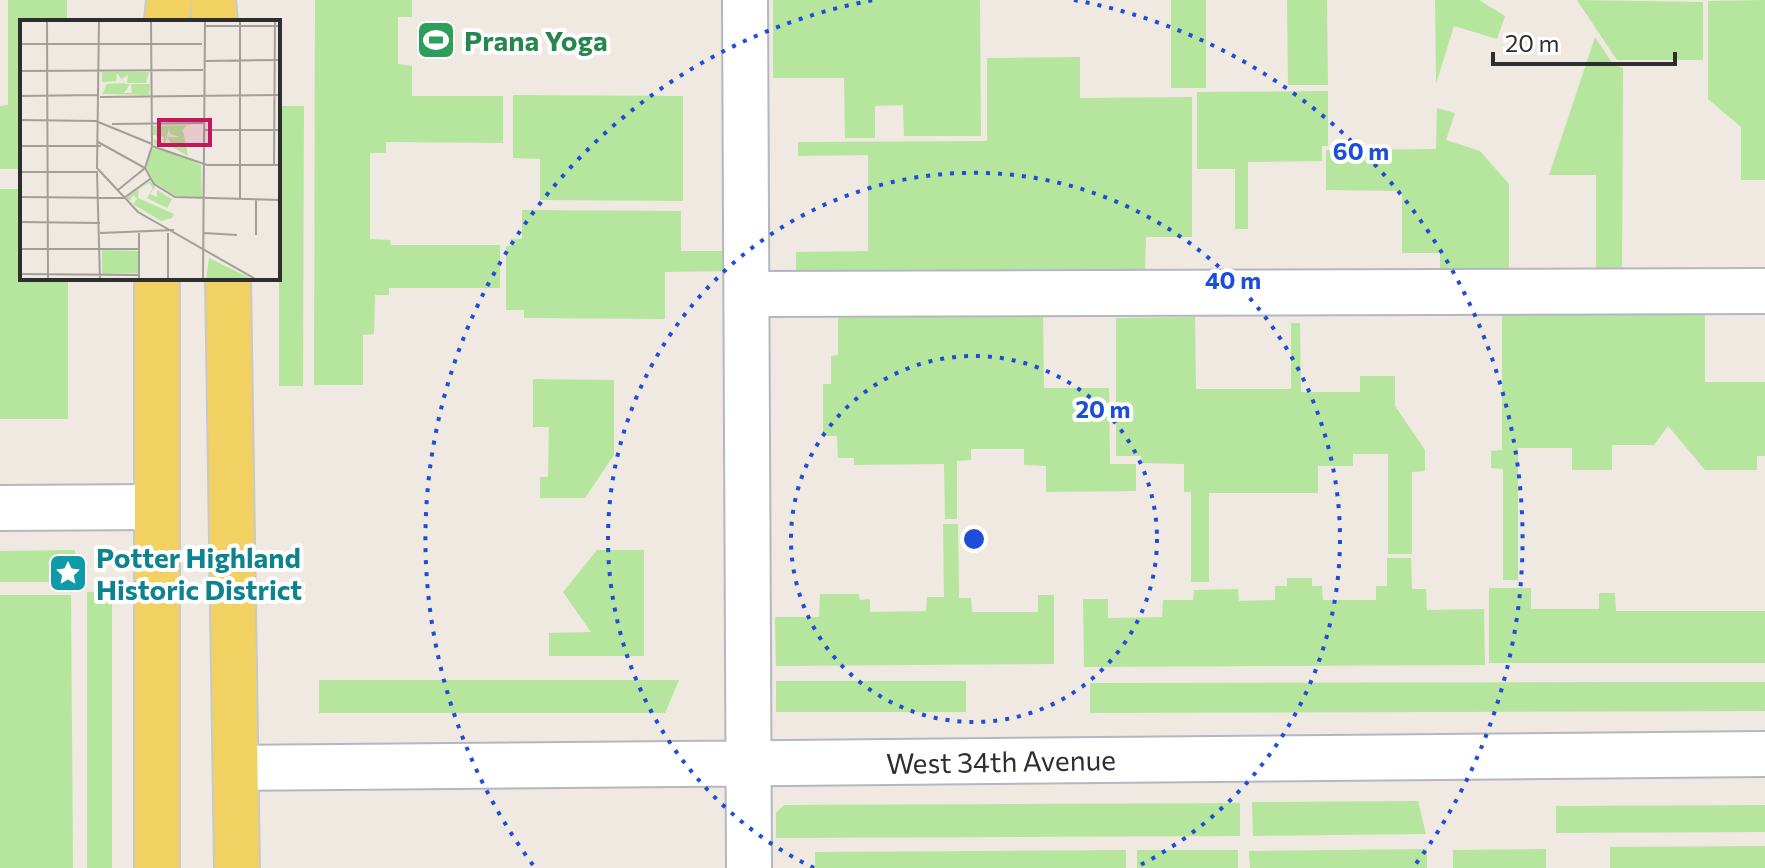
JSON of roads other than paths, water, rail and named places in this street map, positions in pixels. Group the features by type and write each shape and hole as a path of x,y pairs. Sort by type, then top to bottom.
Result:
{"main road":[{"path":"167,20 169,0"},
{"path":"213,0 215,20"},
{"path":"157,280 157,868"},
{"path":"228,280 237,868"}],"street":[{"path":"745,0 749,868"},
{"path":"747,294 1765,291"},
{"path":"0,508 156,507"},
{"name":"West 34th Avenue","path":"237,768 1765,754"}],"place":[{"name":"Prana Yoga","path":"436,40"},
{"name":"Potter Highland Historic District","path":"68,573"}]}
